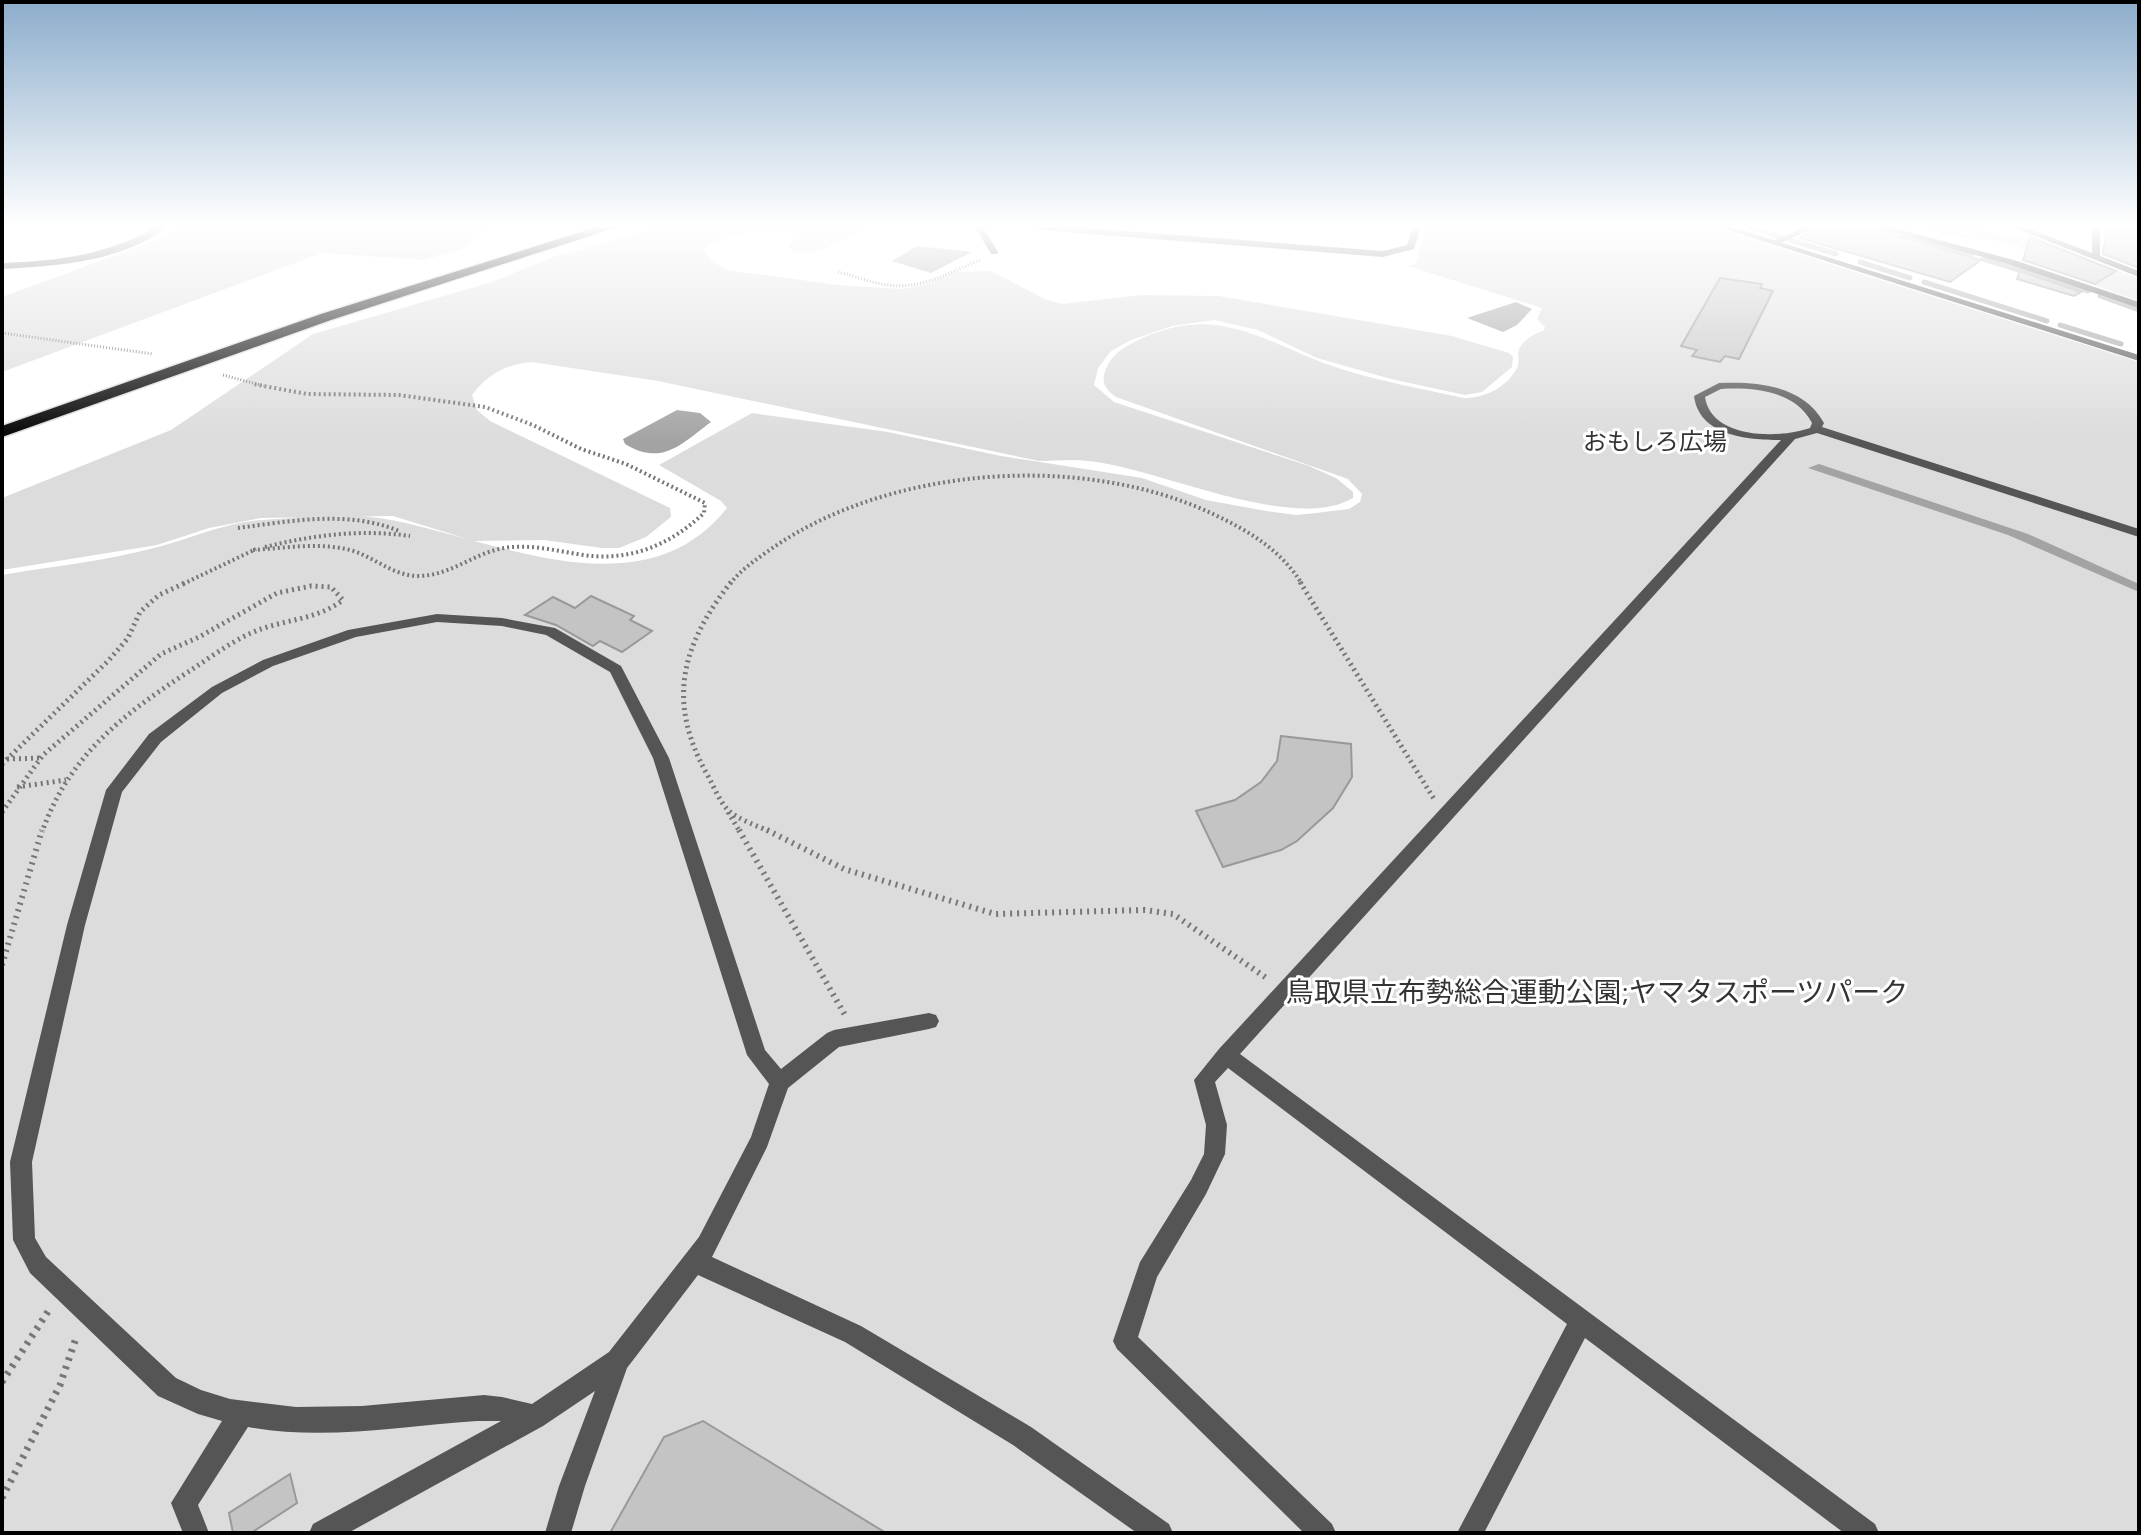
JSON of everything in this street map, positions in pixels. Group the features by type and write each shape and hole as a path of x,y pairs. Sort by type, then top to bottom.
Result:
{"highway":[{"path":"2,425 367,299"},
{"path":"2,432 384,299"}],"street":[{"path":"1953,299 2139,358"},
{"path":"1719,386 1755,386 1806,405 1815,414 1818,423 1815,429 1805,436 1789,439 1761,437 1731,430 1703,413 1697,404 1699,396 1719,386"},
{"path":"1815,429 2139,533"},
{"path":"1323,1533 1125,1341 1147,1271 1177,1217 1205,1177 1217,1141 1204,1080 1789,439"},
{"path":"534,1417 494,1408 312,1420 241,1415 191,1400 167,1387 38,1265 24,1240 21,1162 76,925 114,790 155,738 217,690 268,663 353,633 437,618 502,622 550,631 616,669 661,758 757,1055 780,1082"},
{"path":"558,1533 618,1361 707,1245 760,1140 780,1082 834,1039 929,1021"},
{"path":"1226,1055 1866,1533"},
{"path":"694,1261 853,1334 1022,1436 1160,1533"},
{"path":"1470,1533 1582,1320"},
{"path":"322,1533 534,1417 618,1361"},
{"path":"196,1533 184,1503 241,1415"}],"path":[{"path":"2,333 153,354"},
{"path":"220,374 233,380 299,393 399,395 485,407 533,425 581,449 626,464 705,503 704,513 679,535 627,556 606,558 522,545 473,556 437,575 416,577 360,553 336,549 310,546 253,550"},
{"path":"856,1035 698,758 681,696 690,648 717,600 739,572 793,534 851,506 934,484 992,477 1038,477 1141,488 1236,525 1287,560 1444,816"},
{"path":"238,528 338,520 381,524 402,534"},
{"path":"4,761 109,660 128,638 140,612 159,595 253,550 309,539 391,532 410,536"},
{"path":"4,761 41,758"},
{"path":"16,787 66,780"},
{"path":"728,811 844,869 995,914 1145,910 1173,914 1285,990"},
{"path":"2,1382 62,1289"},
{"path":"2,1498 60,1385 85,1311"}],"green space":[{"path":"2,299 199,299 2,372"},
{"path":"435,299 1044,299 1062,304 1109,299 1234,299 1452,336 1509,353 1513,357 1512,367 1482,392 1465,395 1391,379 1317,358 1258,330 1214,320 1172,326 1131,340 1111,351 1098,368 1094,385 1114,402 1309,466 1336,478 1353,492 1353,498 1327,507 1296,508 1261,504 1117,466 1082,460 1039,461 658,381 523,363 498,371 478,388 472,395 477,410 490,421 670,508 671,517 646,537 619,548 544,540 474,541 393,516 261,518 209,528 157,545 2,570 2,498 171,430 313,334"},
{"name":"鳥取県立布勢総合運動公園;ヤマタスポーツパーク","path":"1512,299 1940,299 2139,362 2139,1533 2,1533 2,575 139,552 236,524 327,516 391,520 521,553 567,561 611,564 654,557 693,540 727,508 721,501 659,465 752,413 888,432 1001,456 1142,478 1206,500 1266,511 1296,515 1349,509 1360,502 1362,494 1348,479 1116,397 1104,384 1110,361 1134,342 1173,328 1198,324 1221,326 1244,331 1338,368 1464,398 1487,394 1512,375 1518,366 1519,349 1533,335 1544,330 1545,327 1537,319 1542,308"}],"shaded area":[{"path":"1516,302 1532,309 1517,325 1503,332 1467,318"},
{"path":"677,410 700,413 711,422 681,444 661,453 638,451 625,444 623,439"},
{"path":"1819,464 2028,534 2139,584 2139,592 2008,535 1808,468"}],"building":[{"path":"1708,299 1769,299 1739,359 1725,356 1720,362 1692,356 1697,350 1681,346"},
{"path":"591,596 634,616 630,620 652,631 622,652 600,641 593,646 556,625 525,615 553,597 575,608"},
{"path":"1281,736 1351,744 1352,777 1333,808 1297,841 1281,850 1223,867 1196,811 1235,800 1261,782 1277,761"},
{"path":"703,1421 886,1533 610,1533 664,1437"},
{"path":"290,1474 297,1503 251,1533 233,1533 229,1513"}],"waterway":[{"path":"1976,299 2047,321"},
{"path":"2107,299 2139,310"},
{"path":"2060,325 2121,344"}],"park label":[{"name":"おもしろ広場","path":"1655,441"}]}
